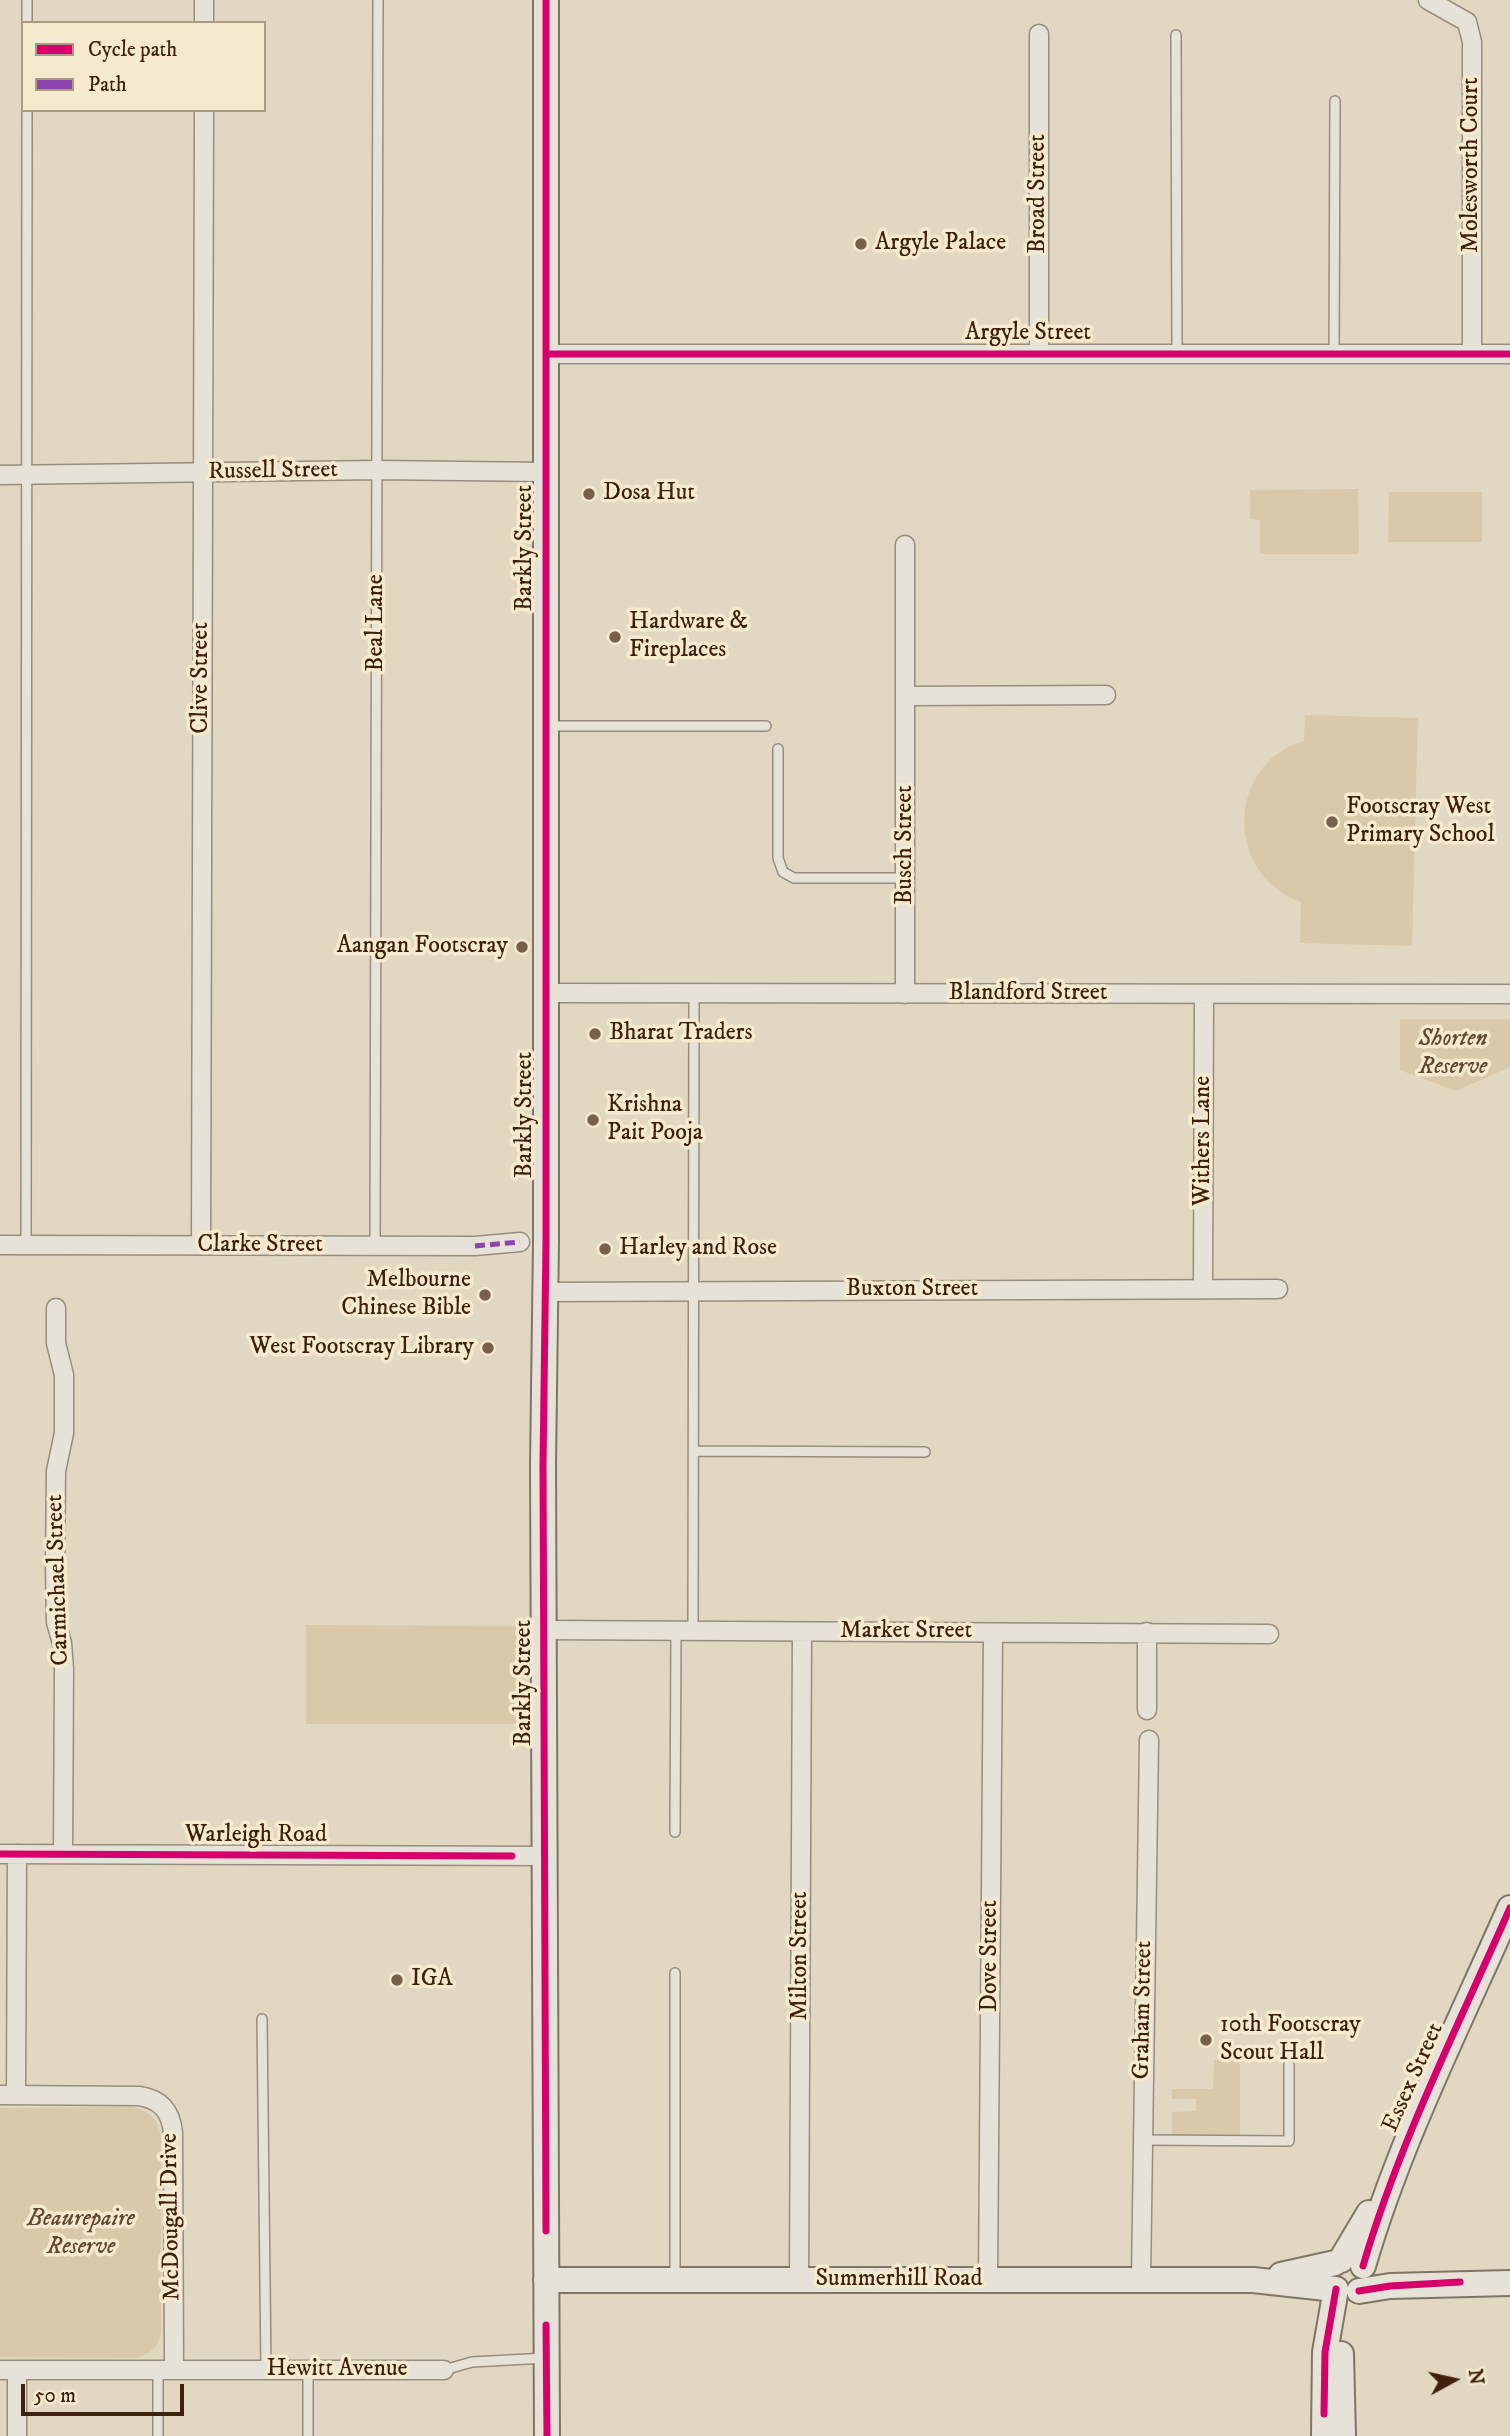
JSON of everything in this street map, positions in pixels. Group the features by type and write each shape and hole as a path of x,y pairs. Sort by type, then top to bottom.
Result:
{"street":[{"path":"204,0 204,21"},
{"name":"Barkly Street","path":"546,0 546,1292 543,1465 547,2436"},
{"name":"Molesworth Court","path":"1428,0 1467,22 1472,41 1472,354"},
{"name":"Broad Street","path":"1039,354 1040,34"},
{"name":"Clive Street","path":"201,1245 204,112"},
{"name":"Argyle Street","path":"546,354 1510,354"},
{"name":"Russell Street","path":"0,475 378,470 545,472"},
{"name":"Busch Street","path":"905,545 905,994"},
{"path":"907,696 1106,695"},
{"name":"Blandford Street","path":"545,993 1510,994"},
{"name":"Withers Lane","path":"1203,1289 1205,994"},
{"name":"Clarke Street","path":"0,1244 475,1246 520,1242"},
{"name":"Buxton Street","path":"546,1292 1278,1289"},
{"name":"Carmichael Street","path":"56,1308 56,1343 63,1367 64,1387 64,1433 57,1459 55,1486 56,1622 62,1643 64,1669 63,1854"},
{"name":"Market Street","path":"544,1630 1269,1634"},
{"name":"Milton Street","path":"799,2280 802,1632"},
{"path":"1147,1632 1147,1710"},
{"name":"Dove Street","path":"989,2280 993,1633"},
{"name":"Graham Street","path":"1141,2280 1149,1740"},
{"path":"8,1854 8,2095"},
{"name":"Warleigh Road","path":"8,1854 545,1856"},
{"name":"Essex Street","path":"1324,2436 1325,2352 1348,2277 1373,2231 1402,2154 1510,1908"},
{"name":"McDougall Drive","path":"8,2095 139,2095 156,2101 167,2112 173,2133 166,2370"},
{"name":"Summerhill Road","path":"546,2280 1253,2280 1348,2277 1510,2283"},
{"name":"Essex Street","path":"1343,2436 1341,2358 1348,2277"},
{"path":"8,2370 17,2436"},
{"name":"Hewitt Avenue","path":"8,2370 444,2370"}],"lane":[{"path":"27,0 27,21"},
{"name":"Beal Lane","path":"375,1246 378,0"},
{"path":"1177,35 1177,354"},
{"path":"1334,354 1335,101"},
{"path":"26,1244 27,112"},
{"path":"546,726 766,726"},
{"path":"778,750 778,858 783,872 794,878 906,878"},
{"path":"676,1832 694,1451 694,993"},
{"path":"694,1451 925,1452"},
{"path":"674,1973 675,2280"},
{"path":"262,2019 266,2370"},
{"path":"1142,2140 1289,2141 1289,2065"},
{"name":"Hewitt Avenue","path":"444,2370 472,2362 546,2358"},
{"path":"158,2436 166,2370"},
{"path":"308,2370 308,2436"}],"green space":[{"path":"1358,489 1359,554 1260,554 1260,520 1250,519 1250,490"},
{"path":"1389,492 1482,492 1482,542 1388,542"},
{"path":"1305,715 1418,718 1412,946 1300,943 1301,902 1276,888 1258,869 1248,845 1244,820 1248,794 1260,772 1278,753 1304,741"},
{"name":"Shorten Reserve","path":"1400,1019 1510,1019 1510,1067 1456,1091 1400,1070"},
{"path":"306,1625 520,1626 520,1724 306,1724"},
{"path":"1214,2060 1240,2060 1240,2136 1172,2135 1172,2112 1196,2111 1196,2099 1172,2099 1172,2089 1213,2089"},
{"name":"Beaurepaire Reserve","path":"132,2107 152,2116 161,2136 161,2333 158,2342 145,2355 135,2358 0,2357 0,2108"}],"marked path":[{"path":"475,1246 520,1242"}],"cycle path":[{"path":"546,0 546,1242 543,1465 546,2231"},
{"path":"546,354 1510,354"},
{"path":"0,1854 512,1856"},
{"path":"1363,2266 1412,2130 1510,1908"},
{"path":"1359,2291 1390,2286 1460,2282"},
{"path":"1324,2414 1325,2352 1336,2289"},
{"path":"546,2325 547,2436"}],"place":[{"name":"Argyle Palace","path":"861,244"},
{"name":"Dosa Hut","path":"589,494"},
{"name":"Hardware & Fireplaces","path":"615,637"},
{"name":"Footscray West Primary School","path":"1332,822"},
{"name":"Aangan Footscray","path":"522,947"},
{"name":"Bharat Traders","path":"595,1034"},
{"name":"Krishna Pait Pooja","path":"593,1120"},
{"name":"Harley and Rose","path":"605,1249"},
{"name":"Melbourne Chinese Bible","path":"485,1295"},
{"name":"West Footscray Library","path":"488,1348"},
{"name":"IGA","path":"397,1980"},
{"name":"10th Footscray Scout Hall","path":"1206,2040"}]}
